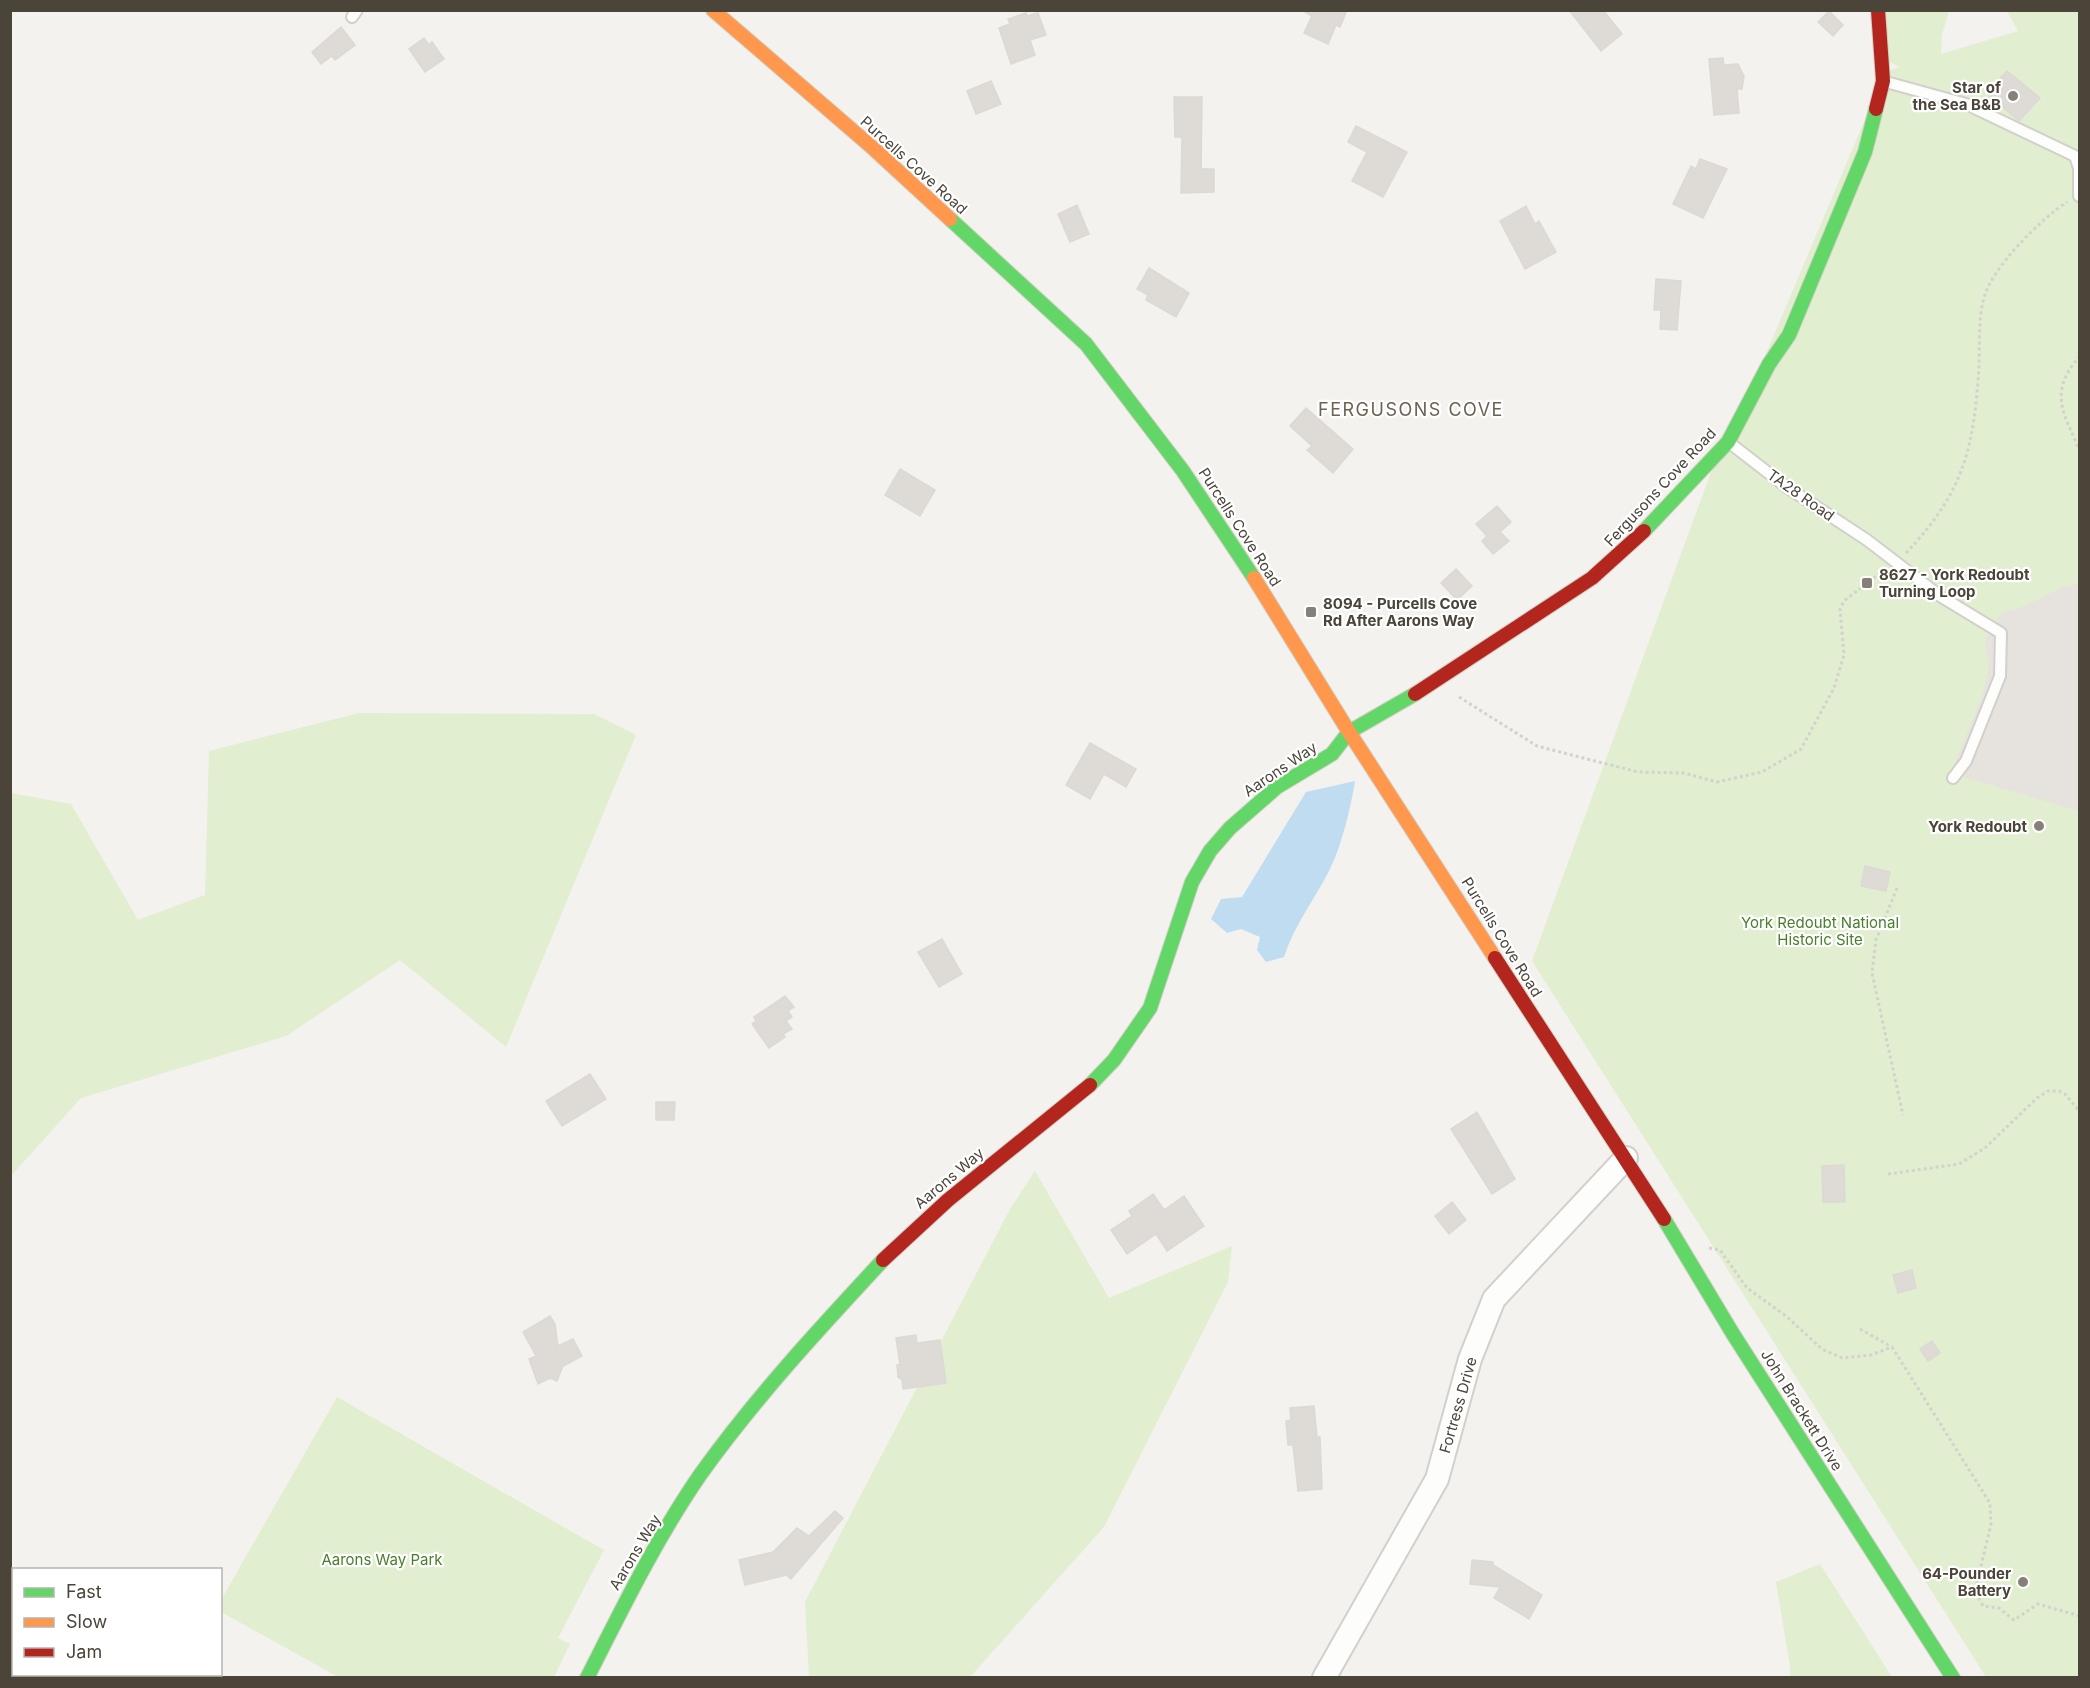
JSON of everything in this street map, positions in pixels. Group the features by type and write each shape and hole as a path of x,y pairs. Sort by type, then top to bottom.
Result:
{"street":[{"name":"Purcells Cove Road","path":"713,10 874,150 1086,344 1183,471 1282,621 1349,732 1626,1158"},
{"name":"Fergusons Cove Road","path":"1349,732 1436,682 1592,578 1622,554 1728,442 1769,364 1789,336 1865,152 1883,81 1878,10"},
{"name":"Aarons Way","path":"587,1677 639,1575 700,1476 774,1378 888,1254 948,1200 1092,1083 1114,1059 1150,1008 1192,882 1210,851 1254,805 1332,754 1349,732"},
{"name":"Fortress Drive","path":"1324,1677 1437,1479 1470,1359 1494,1299 1626,1158"},
{"name":"John Brackett Drive","path":"1626,1158 1733,1334 1953,1677"}],"lane":[{"path":"1883,81 1966,104 2074,156 2079,168 2079,196"},
{"name":"TA28 Road","path":"1728,442 1788,488 1940,596 2001,633 2000,676 1966,761 1953,778"}],"path":[{"path":"1436,682 1537,746 1638,772 1684,773 1717,782 1762,772 1802,749 1834,688 1844,655 1840,609 1844,601 1905,554 1934,522 1964,468 1976,411 1982,308 1987,289 1997,272 2050,215 2079,196"},
{"path":"2079,356 2065,374 2060,395 2061,406 2079,451"},
{"path":"1897,888 1876,940 1872,973 1903,1115"},
{"path":"1888,1174 1959,1164 1984,1148 2037,1098 2048,1091 2059,1091 2065,1094 2079,1112"},
{"path":"1705,1249 1712,1247 1720,1250 1747,1288 1786,1316 1822,1349 1842,1358 1871,1355 1892,1347"},
{"path":"1860,1329 1892,1347 1990,1503 1991,1524 1975,1591 1983,1606 2000,1608 2008,1618 2014,1620 2038,1604 2079,1616"}],"green space":[{"name":"York Redoubt National Historic Site","path":"1882,11 1949,11 1942,35 1941,54 2018,31 2007,11 2079,11 2079,1677 1986,1677 1532,961 1726,431 1763,361 1885,72 1899,67 1888,61"},
{"path":"359,713 594,714 636,735 506,1047 400,960 286,1036 81,1098 11,1176 11,793 71,804 138,920 205,895 209,751"},
{"path":"1035,1171 1109,1298 1232,1246 1228,1282 1104,1527 970,1677 809,1677 805,1602 1010,1209"},
{"name":"Aarons Way Park","path":"337,1397 604,1550 558,1638 570,1644 554,1677 338,1677 222,1613 222,1598"},
{"path":"1820,1564 1892,1677 1790,1677 1776,1582"}],"shaded area":[{"path":"2079,583 2079,811 1951,773 1983,694 1989,667 1985,641 2001,613 2023,607 2061,588"}],"water":[{"path":"1355,781 1345,827 1329,871 1299,924 1284,957 1266,962 1257,950 1260,937 1241,929 1227,933 1211,919 1221,899 1242,897 1306,792"}],"building":[{"path":"1302,10 1347,10 1340,27 1336,25 1328,44 1304,33 1312,16"},
{"path":"1569,10 1603,10 1622,34 1601,51"},
{"path":"1829,11 1843,25 1833,36 1818,22"},
{"path":"1026,13 1027,16 1038,13 1046,35 1030,40 1035,55 1011,64 999,28 1010,24 1008,19"},
{"path":"341,27 355,45 335,60 332,56 321,64 312,52"},
{"path":"424,38 429,45 432,42 444,59 425,72 409,49"},
{"path":"1723,58 1724,65 1738,64 1744,76 1742,89 1737,89 1739,113 1714,115 1709,59"},
{"name":"Star of the Sea B&B","path":"2007,71 2040,98 2019,121 1986,93"},
{"path":"991,81 1001,104 976,114 967,91"},
{"path":"1174,97 1202,97 1201,169 1214,169 1214,192 1181,193 1182,137 1175,137"},
{"path":"1356,126 1407,152 1383,197 1352,181 1367,152 1348,142"},
{"path":"1700,159 1727,169 1703,218 1673,204 1691,166 1696,169"},
{"path":"1077,205 1089,234 1070,242 1058,214"},
{"path":"1526,206 1535,224 1539,221 1556,252 1525,269 1500,221"},
{"path":"1149,268 1189,293 1176,317 1146,300 1148,295 1137,289"},
{"path":"1656,279 1681,281 1677,330 1660,329 1661,310 1654,310"},
{"path":"1306,408 1353,449 1333,473 1307,450 1312,446 1290,426"},
{"path":"900,469 935,490 920,516 885,495"},
{"path":"1497,506 1511,522 1500,532 1509,541 1493,554 1482,541 1487,536 1476,524"},
{"path":"1456,569 1472,586 1457,600 1441,583"},
{"path":"1090,743 1136,769 1126,787 1104,774 1090,799 1066,785"},
{"path":"1865,866 1890,872 1886,891 1861,886"},
{"path":"942,939 962,974 939,987 918,952"},
{"path":"785,996 794,1007 788,1011 792,1017 786,1021 792,1029 783,1034 785,1037 769,1048 752,1024 756,1021 754,1017"},
{"path":"590,1074 606,1099 562,1126 546,1101"},
{"path":"656,1102 675,1102 674,1120 656,1120"},
{"path":"1477,1112 1515,1179 1492,1194 1451,1129"},
{"path":"1844,1165 1845,1202 1823,1202 1822,1166"},
{"path":"1153,1194 1164,1210 1184,1196 1204,1226 1167,1251 1156,1234 1127,1254 1111,1230 1132,1216 1129,1211"},
{"path":"1452,1202 1466,1220 1449,1234 1435,1216"},
{"path":"1912,1270 1916,1288 1898,1293 1893,1275"},
{"path":"550,1316 555,1324 558,1346 573,1339 582,1356 563,1366 557,1381 550,1378 538,1384 529,1359 536,1356 523,1332"},
{"path":"916,1335 917,1343 940,1340 946,1383 903,1389 902,1380 898,1377 897,1365 900,1365 896,1338"},
{"path":"1932,1341 1940,1353 1928,1361 1920,1349"},
{"path":"1314,1406 1317,1437 1320,1437 1322,1489 1298,1491 1293,1445 1288,1445 1286,1421 1291,1420 1290,1408"},
{"path":"835,1511 843,1518 791,1579 786,1575 745,1585 739,1560 773,1552 797,1528 809,1536"},
{"path":"1472,1560 1493,1562 1493,1565 1542,1595 1529,1619 1494,1598 1500,1587 1470,1584"}],"traffic: fast":[{"path":"1644,531 1728,442 1769,364 1789,335 1865,152 1876,109"},
{"path":"950,219 1086,344 1183,471 1254,578"},
{"path":"1090,1085 1114,1060 1150,1008 1192,882 1210,851 1230,828 1277,787 1332,754 1349,732 1415,694"},
{"path":"1664,1219 1733,1334 1953,1678"},
{"path":"587,1678 654,1549 700,1475 765,1391 883,1260"}],"traffic: slow":[{"path":"713,10 874,149 950,219"},
{"path":"1254,578 1349,732 1495,958"}],"traffic: jam":[{"path":"1876,109 1883,81 1878,10"},
{"path":"1415,694 1592,578 1644,531"},
{"path":"1495,958 1664,1219"},
{"path":"883,1260 948,1200 1090,1085"}],"place":[{"name":"Star of the Sea B&B","path":"2013,96"},
{"name":"8627 - York Redoubt Turning Loop","path":"1867,583"},
{"name":"8094 - Purcells Cove Rd After Aarons Way","path":"1311,612"},
{"name":"York Redoubt","path":"2039,826"},
{"name":"64-Pounder Battery","path":"2023,1582"}],"district":[{"name":"FERGUSONS COVE","path":"1411,409"}]}
